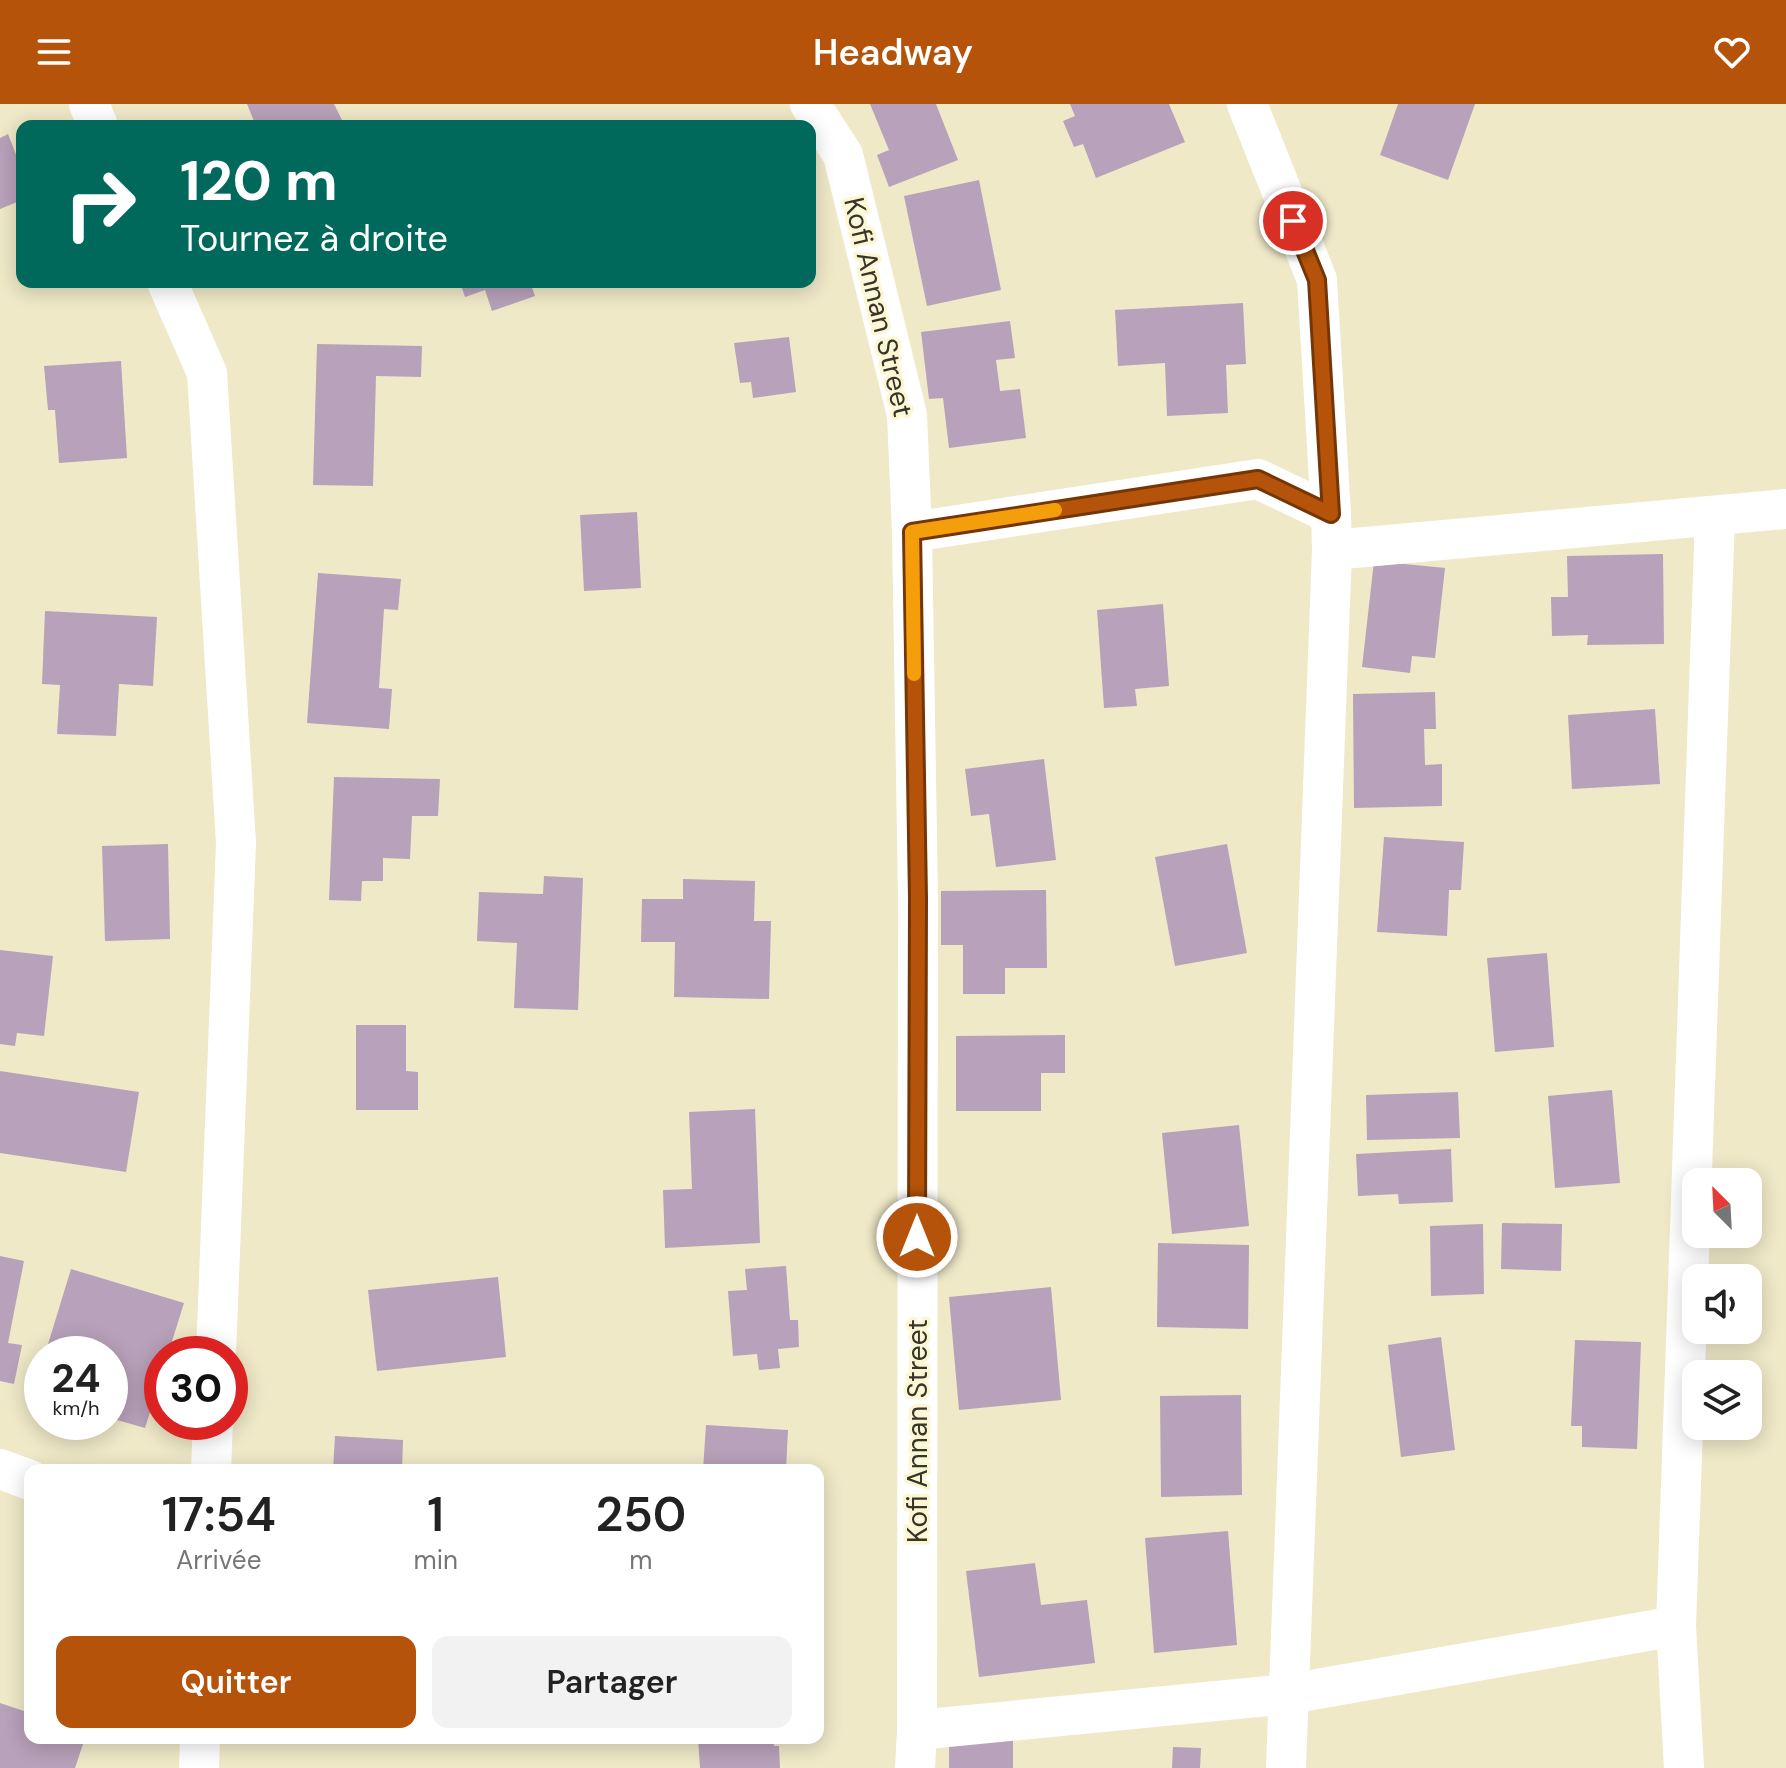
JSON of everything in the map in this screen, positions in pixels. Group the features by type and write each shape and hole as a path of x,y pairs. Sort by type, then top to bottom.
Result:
{"street":[{"name":"Kofi Annan Street","path":"810,104 843,155 907,415 918,898 916,1749"},
{"path":"1247,104 1317,280 1331,532 1286,1768"},
{"path":"170,288 207,373 236,843 217,1336"},
{"path":"912,532 1258,479 1331,532 1715,516 1786,509"},
{"path":"1684,1768 1676,1626 1715,516"},
{"path":"211,1464 212,1440"},
{"path":"0,1469 24,1478"},
{"path":"916,1749 1289,1694 1676,1626"},
{"path":"199,1768 200,1744"}],"building":[{"path":"247,104 334,104 342,120 254,120"},
{"path":"870,104 936,104 958,160 889,187 877,155 889,150"},
{"path":"1070,104 1169,104 1185,142 1096,178 1083,144 1074,147 1063,121 1075,116"},
{"path":"1398,104 1475,104 1448,180 1380,155"},
{"path":"8,134 16,155 16,202 0,209 0,138"},
{"path":"979,180 1001,290 927,306 904,196"},
{"path":"462,288 532,288 535,296 492,311 485,290 465,297"},
{"path":"1243,303 1246,364 1226,365 1228,413 1167,416 1165,363 1118,366 1115,310"},
{"path":"1010,321 1015,358 996,360 1000,391 1020,389 1026,438 949,448 943,398 929,399 921,332"},
{"path":"789,337 796,392 753,398 751,382 740,383 734,343"},
{"path":"317,344 422,346 421,377 376,376 373,486 313,485"},
{"path":"121,361 127,458 59,463 55,410 48,410 44,366"},
{"path":"637,512 641,588 584,591 580,515"},
{"path":"1663,554 1664,644 1587,645 1588,635 1552,636 1551,597 1568,597 1567,556"},
{"path":"1374,561 1445,568 1435,658 1412,656 1410,673 1362,667"},
{"path":"318,573 401,579 398,610 384,609 379,688 392,689 389,729 307,723"},
{"path":"1163,604 1169,686 1135,689 1137,706 1104,708 1097,610"},
{"path":"45,611 157,617 153,686 119,684 116,736 57,734 60,685 42,684"},
{"path":"1435,692 1436,729 1424,729 1425,765 1442,764 1442,806 1354,808 1353,694"},
{"path":"1655,709 1660,784 1572,789 1568,715"},
{"path":"1044,759 1056,860 996,867 989,814 971,816 965,769"},
{"path":"334,777 440,779 438,816 412,816 410,859 383,858 383,881 362,881 361,901 329,900"},
{"path":"1384,837 1464,842 1461,890 1449,890 1447,936 1377,932"},
{"path":"168,844 170,939 105,941 102,846"},
{"path":"1227,844 1247,953 1175,966 1155,857"},
{"path":"544,876 583,878 578,1010 514,1008 517,943 477,941 479,892 543,894"},
{"path":"683,879 755,881 754,921 771,921 769,999 674,997 675,942 641,942 642,899 683,899"},
{"path":"1046,890 1047,968 1005,968 1005,994 963,994 963,945 941,945 941,891"},
{"path":"0,950 53,956 44,1036 17,1033 15,1046 0,1044"},
{"path":"1547,953 1554,1047 1495,1052 1487,958"},
{"path":"356,1025 406,1025 406,1071 418,1072 418,1110 356,1110"},
{"path":"1065,1035 1065,1073 1041,1073 1041,1111 956,1111 956,1036"},
{"path":"0,1071 139,1092 126,1172 0,1153"},
{"path":"1612,1090 1620,1183 1555,1188 1548,1096"},
{"path":"1458,1092 1460,1138 1367,1140 1366,1095"},
{"path":"755,1109 760,1243 665,1248 663,1190 692,1189 689,1112"},
{"path":"1239,1125 1249,1226 1172,1234 1162,1133"},
{"path":"1451,1149 1453,1202 1399,1204 1398,1194 1358,1196 1356,1154"},
{"path":"1502,1223 1562,1224 1561,1271 1501,1269"},
{"path":"1483,1224 1484,1294 1431,1296 1430,1226"},
{"path":"1158,1243 1249,1245 1248,1329 1157,1327"},
{"path":"0,1256 24,1261 8,1343 22,1345 14,1384 0,1381"},
{"path":"786,1266 790,1320 798,1320 799,1347 778,1349 780,1368 759,1370 757,1354 733,1356 728,1291 747,1290 745,1269"},
{"path":"71,1269 184,1303 174,1336 144,1336 144,1428 128,1423 128,1336 51,1336"},
{"path":"498,1277 506,1357 377,1371 368,1290"},
{"path":"1051,1287 1061,1400 959,1410 949,1297"},
{"path":"1441,1337 1455,1450 1401,1457 1388,1345"},
{"path":"1575,1340 1641,1342 1637,1449 1582,1447 1582,1426 1571,1426"},
{"path":"1241,1395 1242,1495 1161,1497 1160,1396"},
{"path":"706,1425 788,1430 786,1464 703,1464"},
{"path":"335,1436 403,1440 402,1464 333,1464"},
{"path":"1228,1531 1237,1645 1154,1653 1145,1538"},
{"path":"1035,1563 1041,1605 1087,1600 1095,1663 979,1677 966,1571"},
{"path":"0,1703 24,1711 24,1744 83,1744 75,1768 0,1768"},
{"path":"1013,1737 1013,1768 949,1768 949,1738"},
{"path":"698,1744 779,1746 780,1768 700,1768"},
{"path":"1173,1747 1201,1748 1200,1768 1172,1768"}],"slow traffic":[{"path":"914,674 912,532 1055,510"}],"route":[{"path":"917,1237 918,898 912,532 1258,479 1331,514 1317,280 1293,221"}]}
